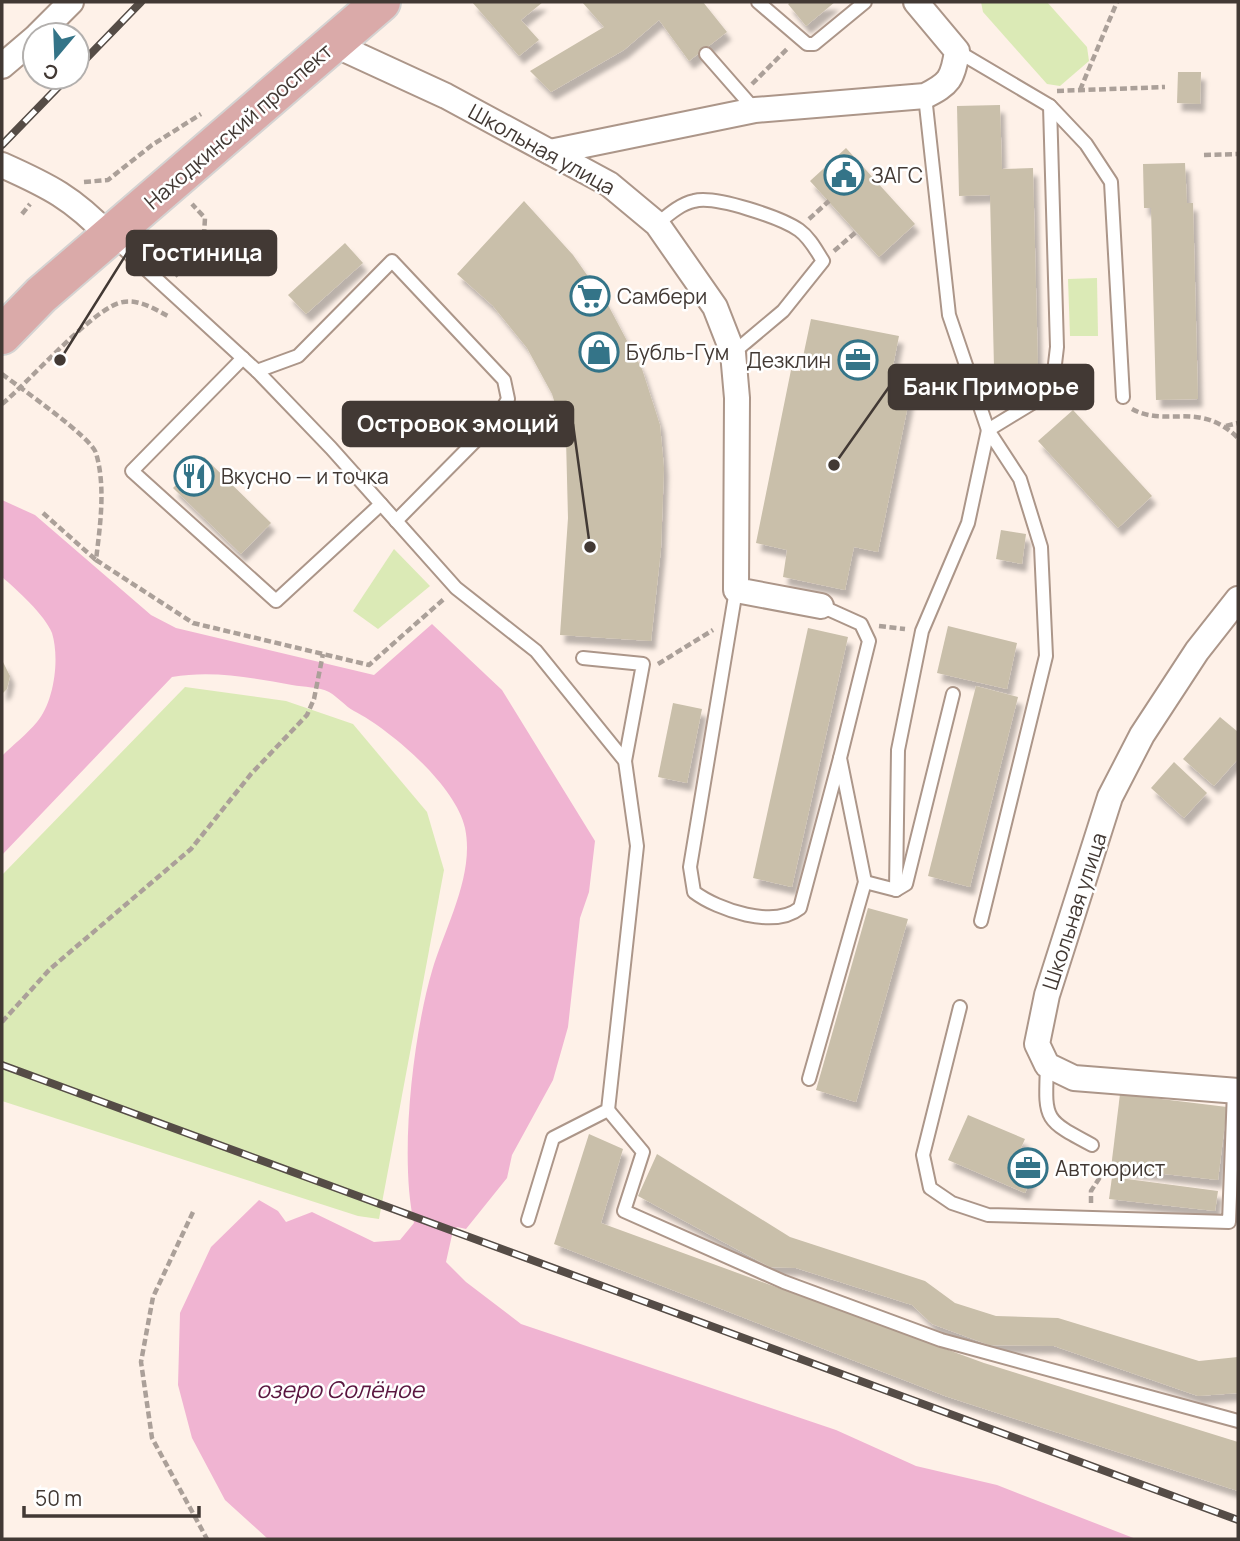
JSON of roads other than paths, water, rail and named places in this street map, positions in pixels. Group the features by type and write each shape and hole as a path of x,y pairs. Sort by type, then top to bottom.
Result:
{"main road":[{"name":"Находкинский проспект","path":"2,335 41,295 381,2"}],"street":[{"path":"51,21 71,2"},
{"path":"550,152 748,102 925,96 945,86 954,71 957,51 916,2"},
{"name":"Школьная улица","path":"333,44 446,96 609,184 657,224 715,307 733,353 737,398 736,590"},
{"path":"2,66 21,49"},
{"path":"2,165 47,185 80,205 109,236"},
{"path":"736,590 821,606"},
{"name":"Школьная улица","path":"1047,1065 1037,1044 1047,995 1110,797 1142,735 1197,651 1238,598"},
{"path":"1047,1065 1074,1078 1236,1091"}],"lane":[{"path":"758,2 807,44 814,44 865,2"},
{"path":"957,51 1050,106 1086,144 1111,181 1123,397"},
{"path":"706,54 748,102"},
{"path":"925,96 949,315 988,430 1020,479 1041,547 1046,656 981,921"},
{"path":"896,890 898,750 922,631 968,523 988,430 1034,402 1053,381 1057,347 1050,106"},
{"path":"657,224 676,208 696,200 738,205 798,229 810,239 823,261 783,311 733,353"},
{"path":"109,236 257,371 456,588 537,651 625,761"},
{"path":"257,371 298,356 392,261 504,380 508,399 495,421 396,521"},
{"path":"243,358 132,471 276,601 381,504"},
{"path":"736,590 690,867 694,892 710,904 773,919 789,917 800,908 869,641 861,624 821,606"},
{"path":"583,658 643,664 625,761 637,846 608,1110 643,1152 624,1210 784,1282 941,1340 1238,1421"},
{"path":"865,882 896,890 906,884 953,694"},
{"path":"809,1079 865,882 840,758"},
{"path":"960,1007 923,1155 930,1188 952,1203 988,1215 1234,1223 1236,1091"},
{"path":"1047,1065 1046,1110 1055,1126 1092,1145"},
{"path":"528,1220 553,1138 608,1110"}],"water":[{"name":"озеро Солёное","path":"2,500 35,515 151,615 176,628 374,675 432,624 502,690 595,841 589,892 580,918 568,1027 553,1080 512,1155 507,1178 466,1229 457,1227 452,1235 446,1262 466,1282 521,1324 836,1430 916,1466 997,1485 1136,1539 268,1539 225,1500 192,1438 178,1385 180,1313 211,1247 259,1200 278,1211 286,1222 312,1212 374,1242 400,1240 414,1223 410,1196 408,1131 414,1062 432,971 457,901 466,864 465,828 449,795 420,761 386,731 329,692 232,676 202,674 172,677 2,855 2,756 43,714 54,680 55,655 52,633 43,618 2,577"}],"railway":[{"path":"91,54 141,2"},
{"path":"2,145 54,91"},
{"path":"2,1065 1238,1520"}],"place":[{"name":"ЗАГС","path":"844,175"},
{"name":"Самбери","path":"590,296"},
{"name":"Бубль-Гум","path":"599,352"},
{"name":"Гостиница","path":"60,360"},
{"name":"Дезклин","path":"858,360"},
{"name":"Банк Приморье","path":"834,465"},
{"name":"Вкусно — и точка","path":"194,476"},
{"name":"Островок эмоций","path":"590,547"},
{"name":"Автоюрист","path":"1028,1168"}]}
